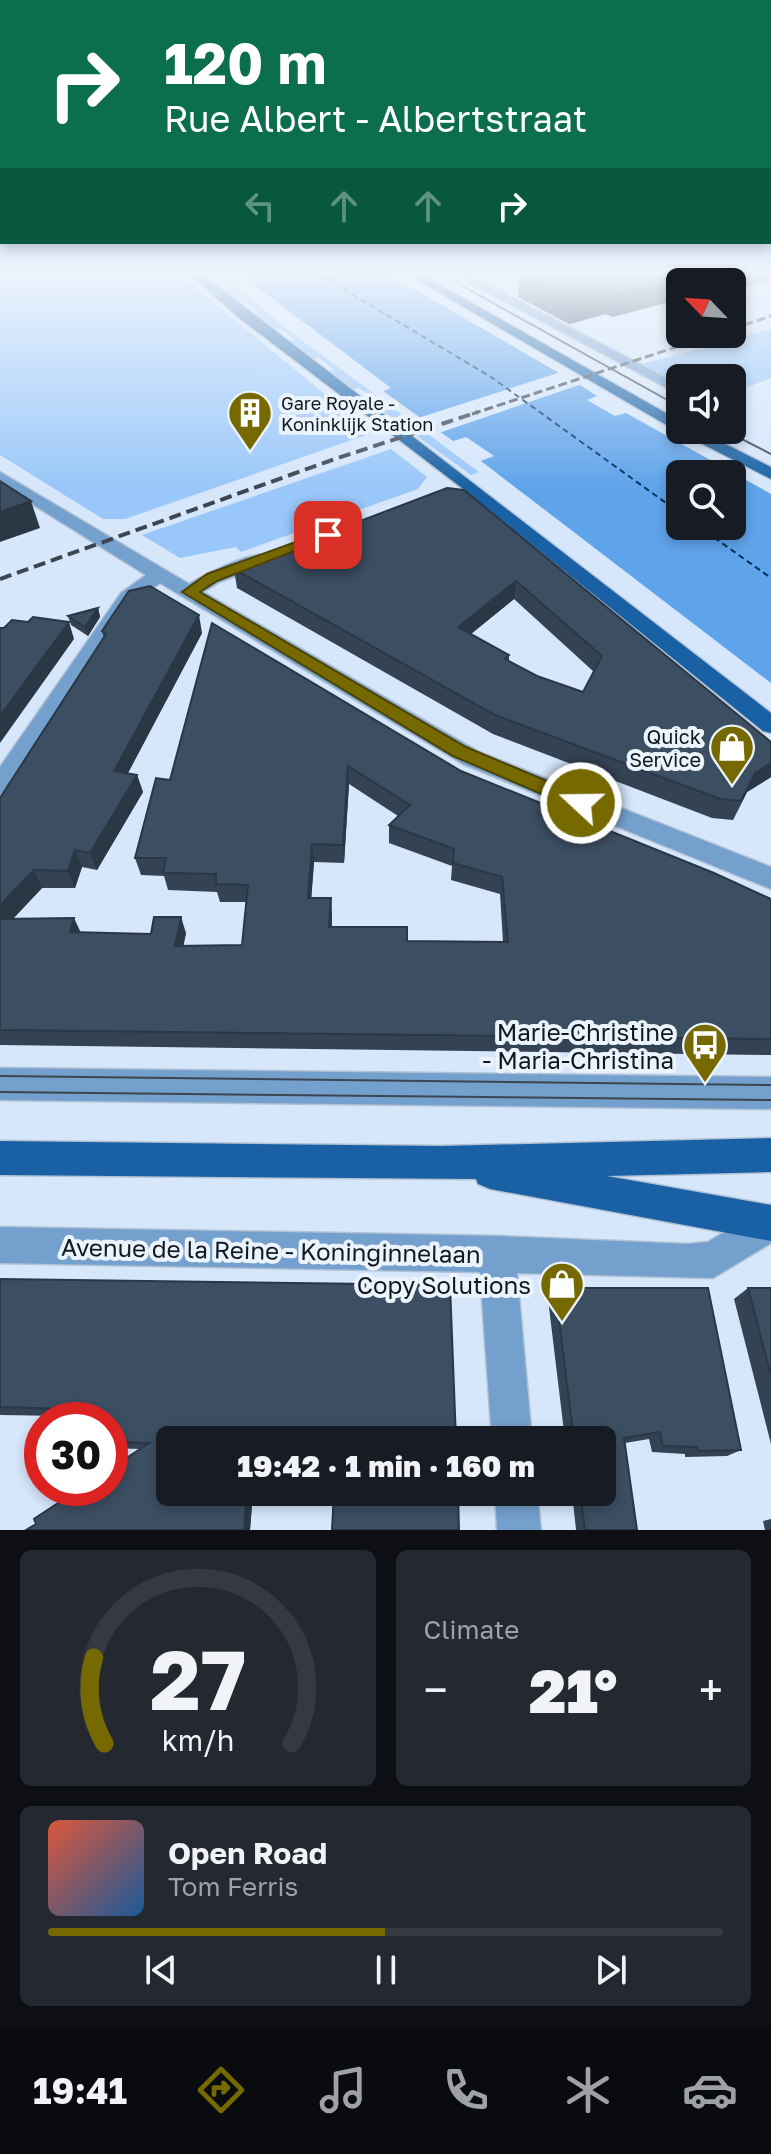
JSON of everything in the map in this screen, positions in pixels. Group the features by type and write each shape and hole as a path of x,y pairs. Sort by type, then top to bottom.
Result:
{"main road":[{"path":"283,345 468,484 771,725"},
{"path":"538,345 666,419"},
{"path":"713,444 771,474"},
{"name":"Avenue de la Reine - Koninginnelaan","path":"0,1158 441,1163 771,1155"},
{"name":"Avenue de la Reine - Koninginnelaan","path":"441,1163 771,1222"}],"street":[{"path":"594,345 666,384"},
{"path":"0,477 159,575 471,758 771,878"},
{"path":"443,493 468,484"},
{"path":"190,592 212,578 284,551"},
{"path":"0,786 128,597 159,575"},
{"path":"0,1084 771,1093"},
{"name":"Avenue de la Reine - Koninginnelaan","path":"0,1245 713,1260 771,1222"},
{"path":"497,1254 511,1426"},
{"path":"517,1506 519,1530"}],"shaded area":[{"path":"0,345 266,345 372,433 125,519 103,519 0,455"},
{"path":"292,345 309,345 479,472 471,475 417,436 424,433 404,419 397,421 371,403 377,400 359,388 352,390 327,372 334,370 319,358 311,360"},
{"path":"335,345 511,345 597,396 587,400 615,416 626,413 666,435 666,444 681,444 710,460 666,460 666,540 746,540 746,480 771,494 771,683 481,461 494,456 466,437 453,441 383,391 391,388"},
{"path":"771,345 771,378 746,388 746,364 666,364 666,378 639,365 701,348"},
{"path":"391,449 427,477 418,489 241,552 236,547 180,558 142,535"}],"pier":[{"path":"564,371 585,383 436,434 415,419"}],"building":[{"path":"0,481 31,501 0,512"},
{"path":"447,488 464,490 771,742 771,763 755,773 741,801 720,799 495,715 234,569","holes":["516,581 602,656 583,692 537,676 505,659 509,655 458,627"]},
{"path":"150,586 199,615 114,771 137,775 90,853 75,850 68,871 34,870 0,905 0,798 106,634 102,631 129,591"},
{"path":"98,608 85,627 68,616"},
{"path":"33,617 69,622 0,716 0,628 12,620 28,622"},
{"path":"212,623 461,771 771,899 771,1039 0,1030 0,919 74,918 70,932 151,934 154,917 181,917 175,946 242,945 248,885 216,884 216,874 163,873 166,858 135,858 156,778 170,780","holes":["348,766 410,805 389,825 454,849 453,863 502,877 508,942 407,941 407,927 329,927 331,898 308,898 312,844 343,845"]},
{"path":"0,1279 450,1285 455,1426 156,1426 156,1506 246,1506 244,1530 26,1530 36,1524 34,1519 54,1506 128,1506 128,1457 149,1443 128,1442 128,1402 24,1402 24,1408 0,1407"},
{"path":"555,1288 708,1288 741,1450 698,1451 697,1447 663,1446 660,1432 624,1438 637,1530 585,1530 582,1506 616,1506 616,1426 572,1426"},
{"path":"748,1288 771,1288 771,1376"},
{"path":"333,1506 458,1506 459,1530 332,1530"}],"ferry route":[{"path":"438,345 491,377 666,503"},
{"path":"718,540 771,578"}],"tram line":[{"path":"569,345 666,399"},
{"path":"746,441 771,454"},
{"path":"0,1076 771,1085"},
{"path":"0,1092 771,1100"}],"railway":[{"path":"472,414 673,348"},
{"path":"0,579 332,460 478,412"}],"place":[{"name":"Gare Royale - Koninklijk Station","path":"250,452"},
{"name":"Quick Service","path":"732,786"},
{"name":"Marie-Christine - Maria-Christina","path":"705,1084"},
{"name":"Copy Solutions","path":"562,1323"}],"route":[{"path":"328,535 212,578 190,592 459,751 499,771 581,803"}]}
